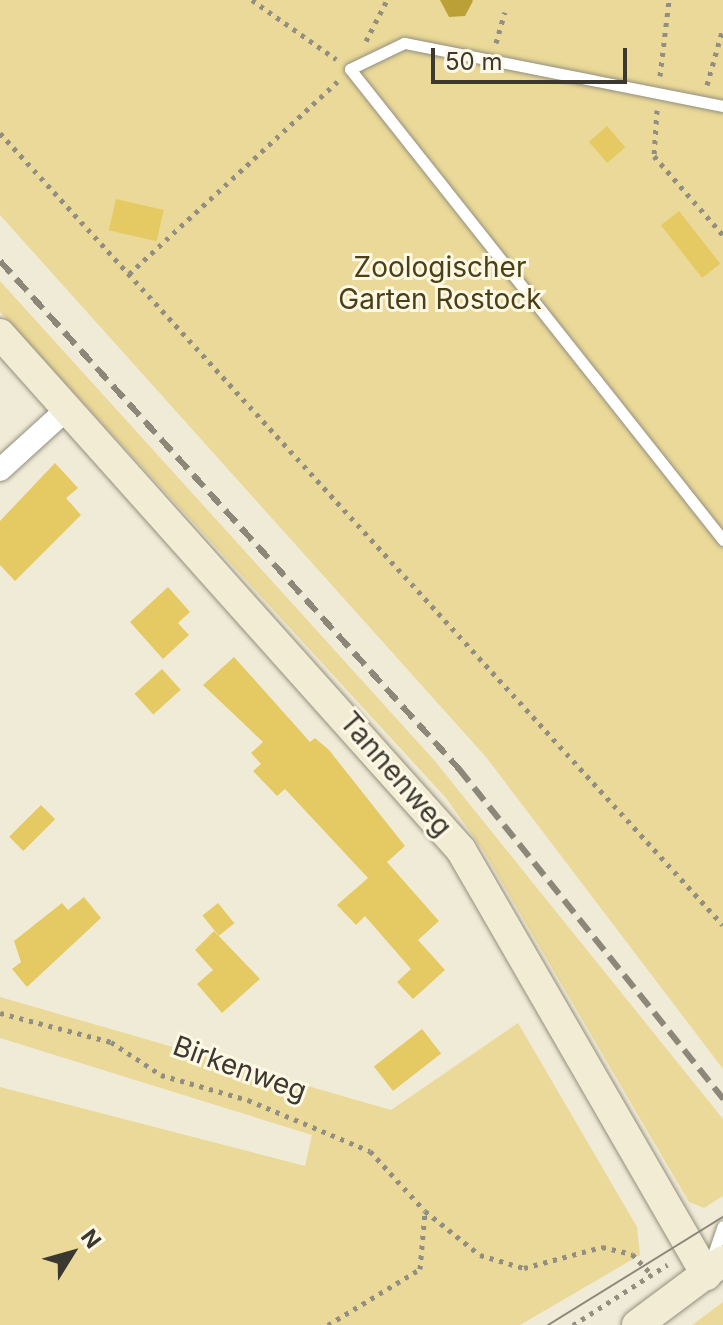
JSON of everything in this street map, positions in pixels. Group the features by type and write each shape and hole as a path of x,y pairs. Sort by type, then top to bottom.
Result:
{"street":[{"name":"Tannenweg","path":"0,334 461,850 707,1263"},
{"path":"0,470 67,409"},
{"path":"637,1325 707,1263"}],"lane":[{"path":"723,106 404,43 350,69 723,540"},
{"path":"707,1263 723,1226"}],"path":[{"path":"252,0 350,69"},
{"path":"129,274 350,69 387,0"},
{"path":"669,0 654,156 723,235"},
{"path":"491,59 505,12"},
{"path":"703,103 723,28"},
{"path":"0,133 723,925"},
{"name":"Birkenweg","path":"0,1013 111,1042 161,1075 248,1100 370,1151 425,1211"},
{"path":"425,1211 494,1260 524,1268 602,1247 632,1254 651,1274"},
{"path":"328,1325 420,1269 425,1211"},
{"path":"573,1325 651,1274 707,1263"}],"green space":[{"name":"Zoologischer Garten Rostock","path":"0,0 723,0 723,1069 486,757 0,215"},
{"path":"0,281 434,760 723,1119 723,1196 704,1208 689,1202 483,850 446,798 0,312"},
{"path":"0,997 391,1110 518,1023 637,1227 640,1255 520,1325 0,1325 0,1087 305,1166 312,1135 0,1038"},
{"path":"723,1302 723,1325 692,1325"}],"shaded area":[{"path":"440,0 473,1 465,16 449,17"}],"building":[{"path":"607,126 625,147 607,163 589,142"},
{"path":"116,199 164,210 157,241 109,230"},
{"path":"679,211 720,264 702,278 661,225"},
{"path":"55,463 78,488 66,498 81,515 15,581 0,565 0,521"},
{"path":"168,587 190,612 178,623 189,635 163,659 130,622"},
{"path":"234,657 310,742 315,738 329,750 405,846 387,862 439,921 418,940 445,970 413,999 397,982 411,969 365,916 356,925 337,905 368,878 285,789 277,796 253,771 261,764 251,753 263,742 203,685"},
{"path":"162,669 181,690 153,715 135,694"},
{"path":"41,805 55,819 23,851 9,837"},
{"path":"84,897 101,918 27,987 12,969 21,962 14,941 62,903 68,910"},
{"path":"218,903 234,923 219,936 202,916"},
{"path":"214,931 260,979 222,1013 197,984 213,970 195,950"},
{"path":"422,1029 441,1053 393,1091 374,1067"}],"tram line":[{"path":"548,1325 723,1217"}],"railway":[{"path":"0,261 459,769 723,1099"}]}
